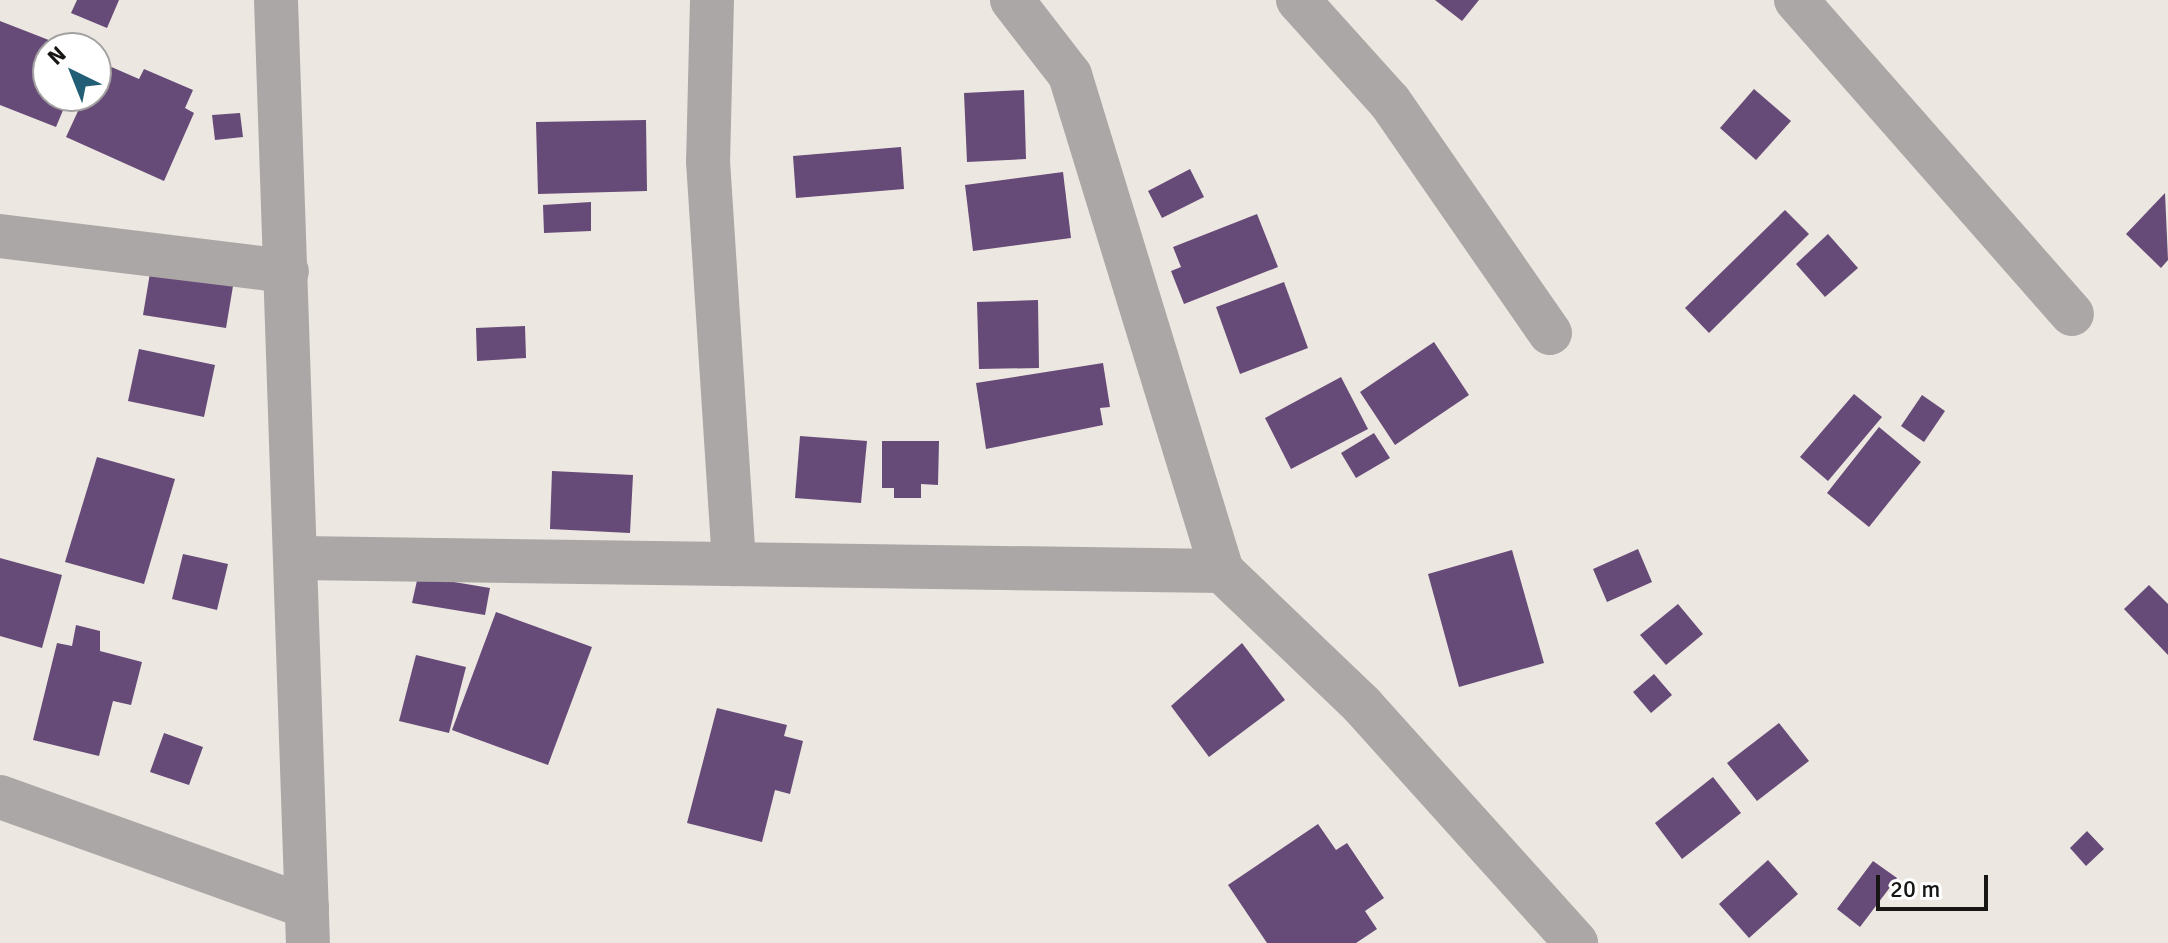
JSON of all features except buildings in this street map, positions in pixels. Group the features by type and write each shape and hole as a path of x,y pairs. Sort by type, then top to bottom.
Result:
{"street":[{"path":"0,797 307,925 300,558 276,0"},
{"path":"712,0 708,161 734,564"},
{"path":"1012,0 1070,75 1222,571 1362,705 1576,943"},
{"path":"1298,0 1390,102 1550,333"},
{"path":"1796,0 2072,314"},
{"path":"0,236 287,271"},
{"path":"300,558 1222,571"}]}
